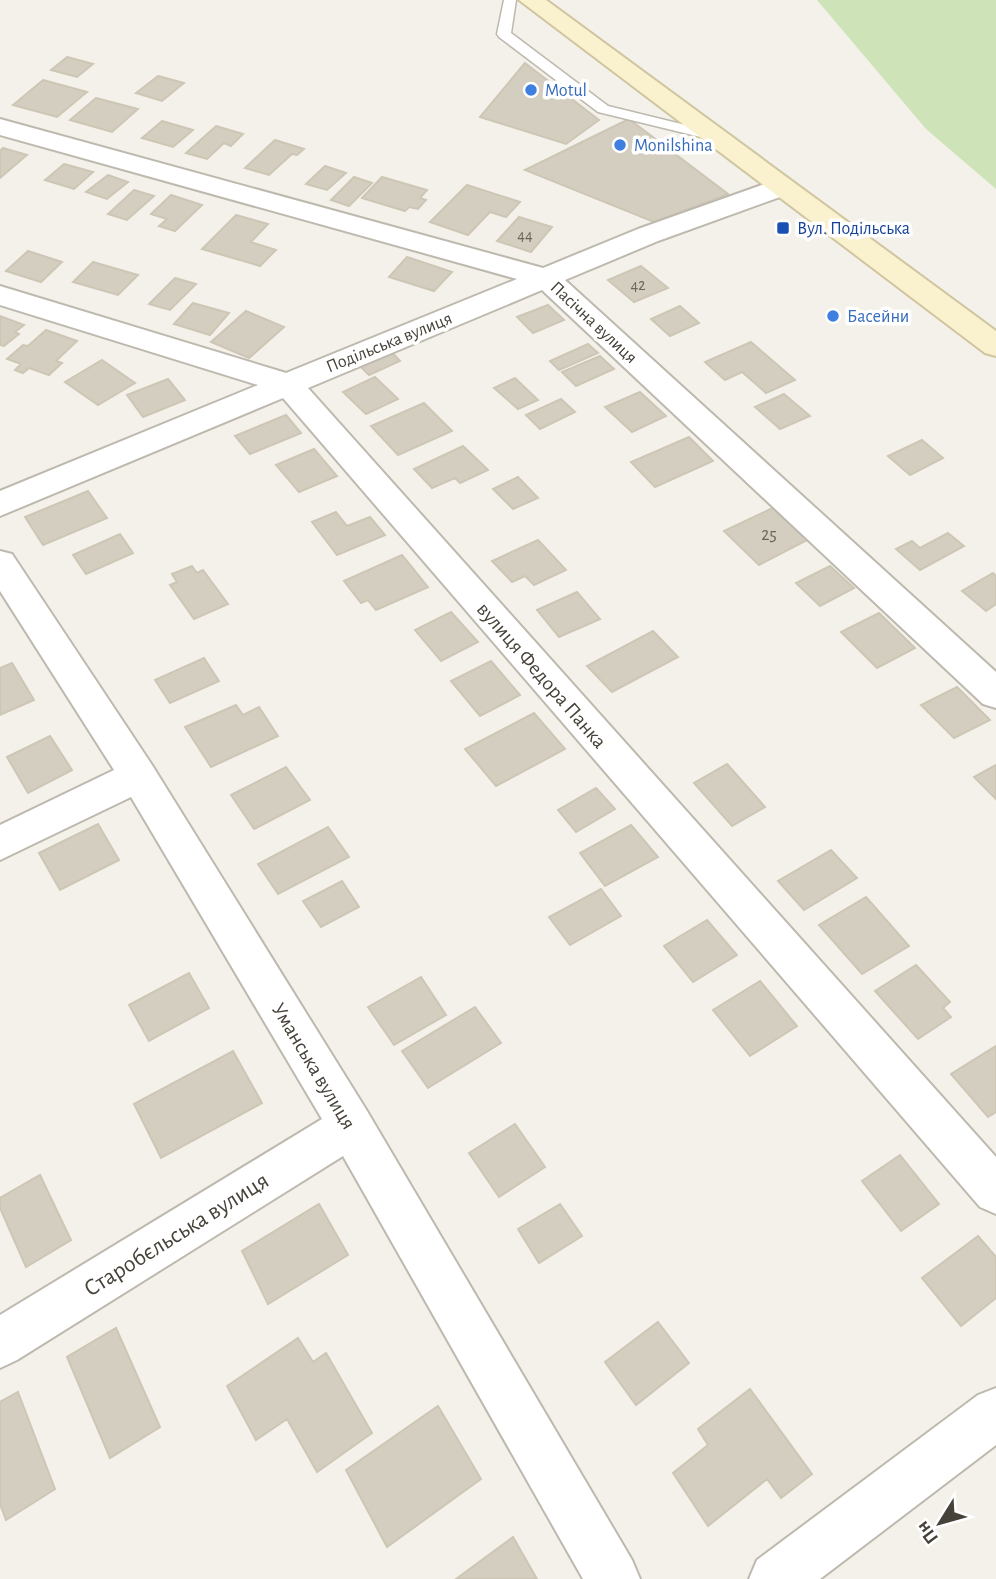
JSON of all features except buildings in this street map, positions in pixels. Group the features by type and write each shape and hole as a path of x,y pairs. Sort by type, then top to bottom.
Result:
{"main road":[{"path":"531,0 996,346"}],"street":[{"name":"Пасічна вулиця","path":"0,127 547,278 996,694"},
{"name":"Подільська вулиця","path":"0,505 648,235 782,187"},
{"path":"0,295 287,384"},
{"name":"вулиця Федора Панка","path":"287,384 996,1191"},
{"name":"Уманська вулиця","path":"0,563 138,776 351,1126 613,1579"},
{"path":"0,843 138,776"},
{"name":"Старобєльська вулиця","path":"0,1343 351,1126"},
{"path":"776,1579 996,1413"}],"lane":[{"path":"510,0 504,34 603,108 713,136"}],"green space":[{"path":"817,0 996,0 996,189 926,129"}],"place":[{"name":"Motul","path":"531,90"},
{"name":"Monilshina","path":"620,145"},
{"name":"Вул. Подільська","path":"783,228"},
{"name":"Басейни","path":"833,316"}]}
